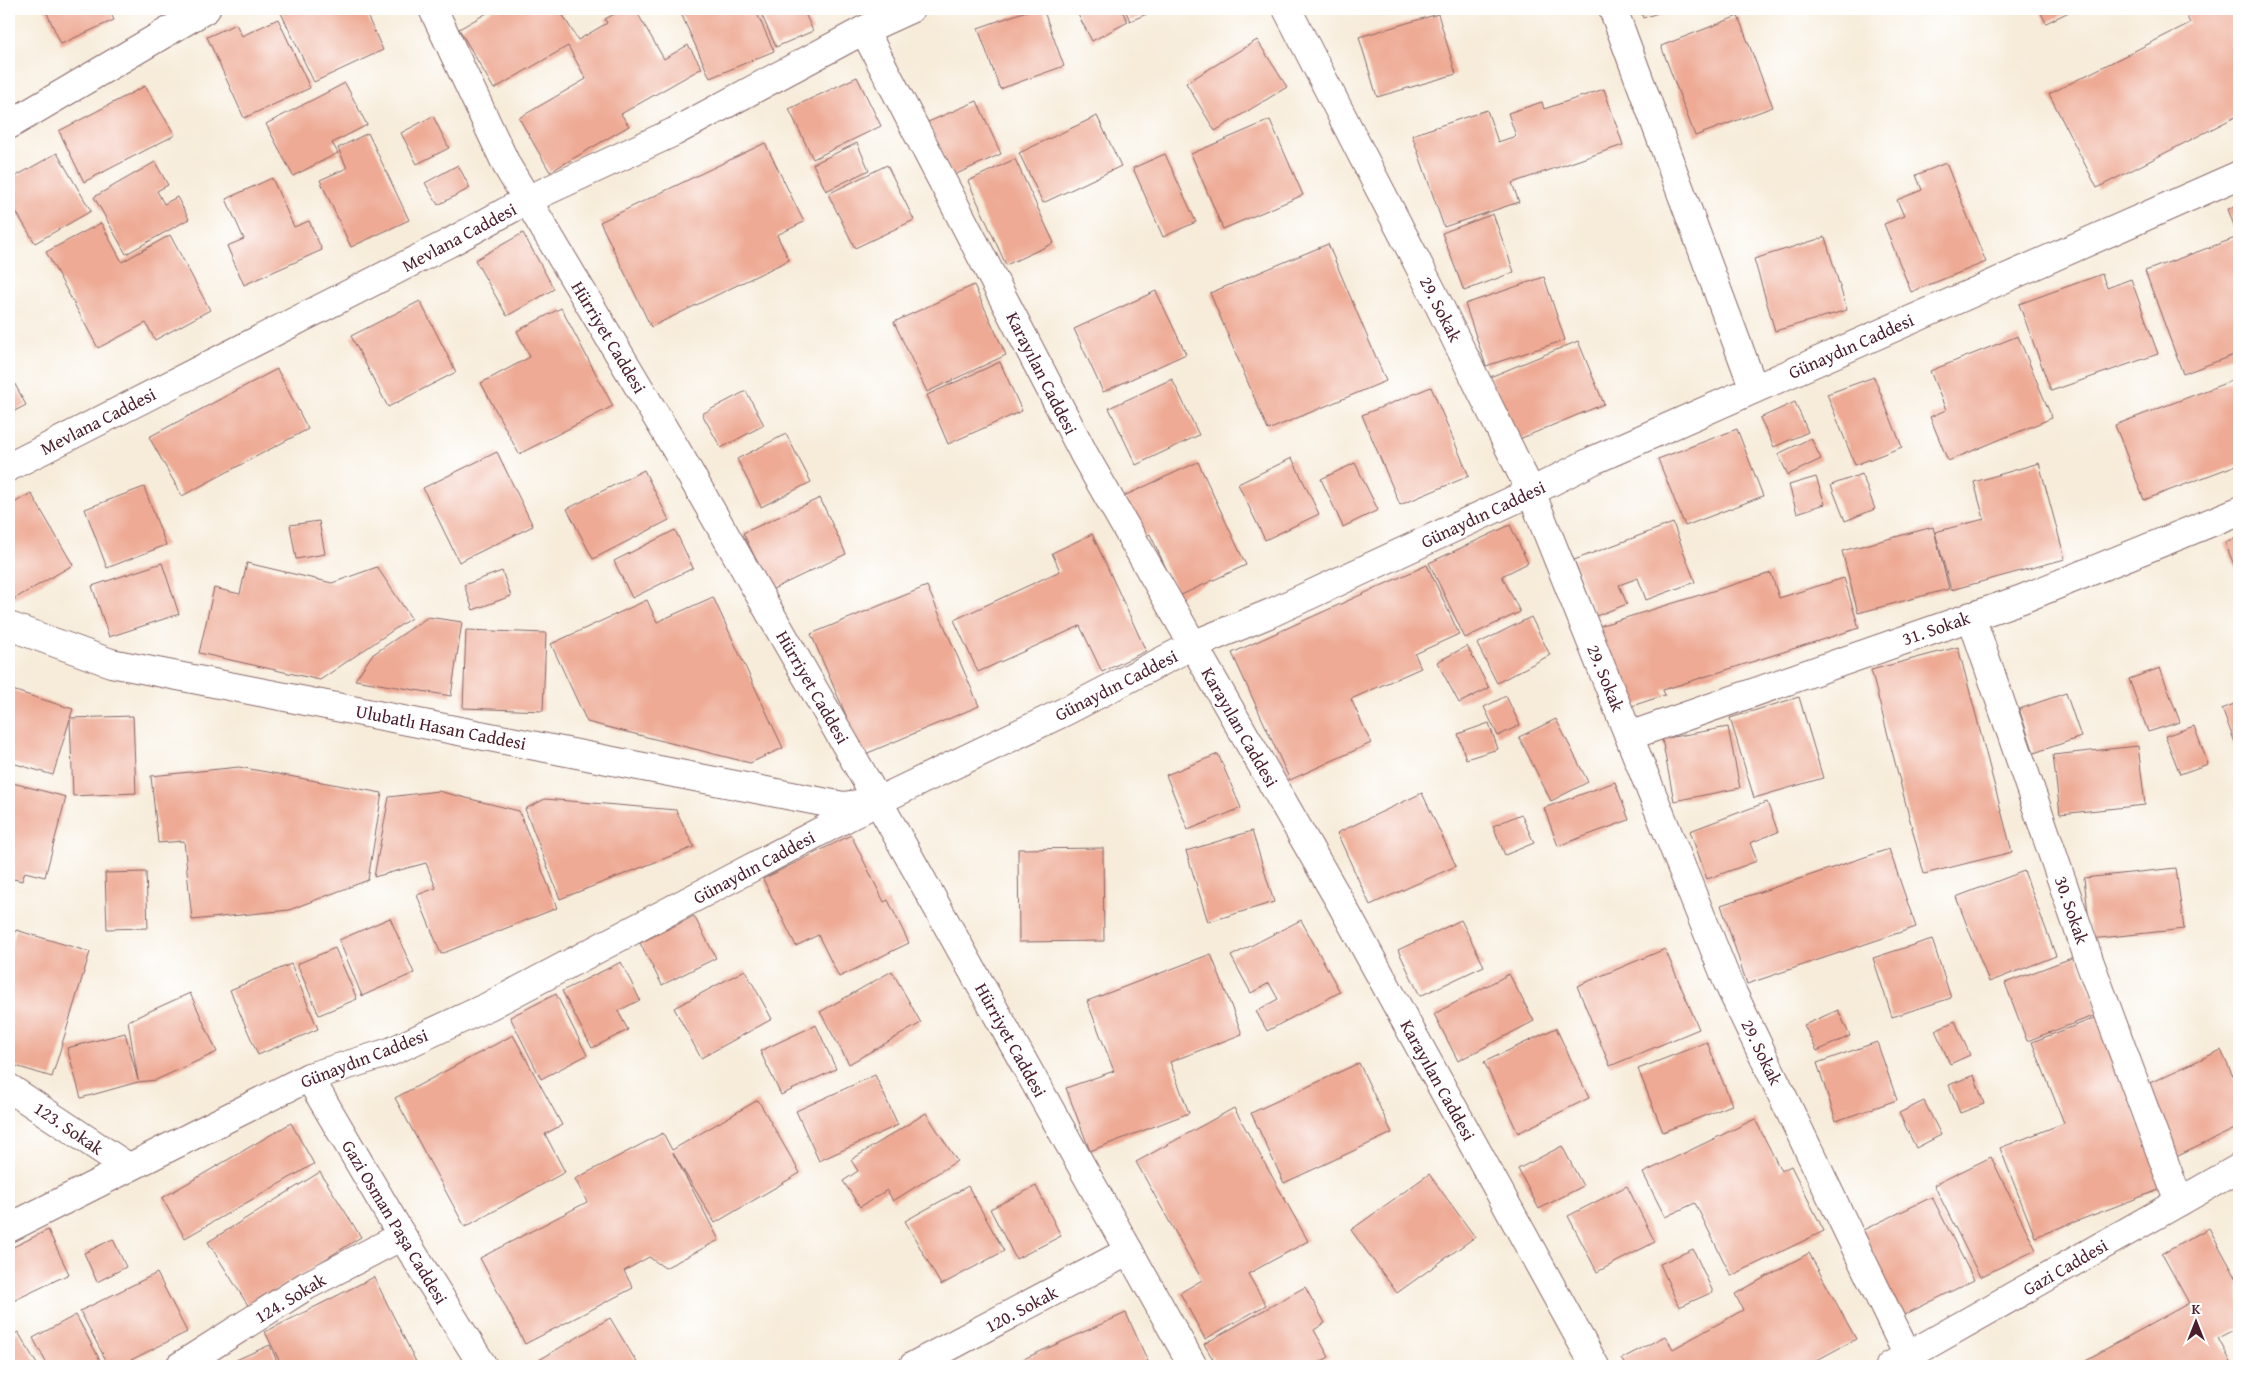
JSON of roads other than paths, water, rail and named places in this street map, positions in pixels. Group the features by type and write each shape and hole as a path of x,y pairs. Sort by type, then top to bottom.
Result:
{"street":[{"path":"9,125 206,9"},
{"name":"Hürriyet Caddesi","path":"433,9 507,166 677,451 878,801 1193,1366"},
{"name":"Mevlana Caddesi","path":"9,467 449,243 527,200 674,132 861,20 910,9"},
{"name":"29. Sokak","path":"1287,9 1433,292 1531,492 1728,983 1899,1361"},
{"path":"1613,9 1754,389"},
{"name":"Karayılan Caddesi","path":"861,20 1085,456 1339,900 1595,1366"},
{"name":"Günaydın Caddesi","path":"9,1228 309,1077 390,1052 489,1006 878,801 1066,711 1193,645 1271,613 1531,492 1594,460 2239,175"},
{"name":"31. Sokak","path":"1629,736 2022,599 2239,511"},
{"name":"30. Sokak","path":"1971,616 2090,963 2178,1202"},
{"name":"Ulubatlı Hasan Caddesi","path":"9,626 121,664 843,806 878,801"},
{"name":"Gazi Osman Paşa Caddesi","path":"309,1077 402,1236 483,1366"},
{"name":"123. Sokak","path":"9,1088 128,1167"},
{"name":"Gazi Caddesi","path":"1899,1361 2239,1168"},
{"name":"124. Sokak","path":"180,1366 306,1286 402,1236"},
{"name":"120. Sokak","path":"913,1366 1129,1252"}]}
